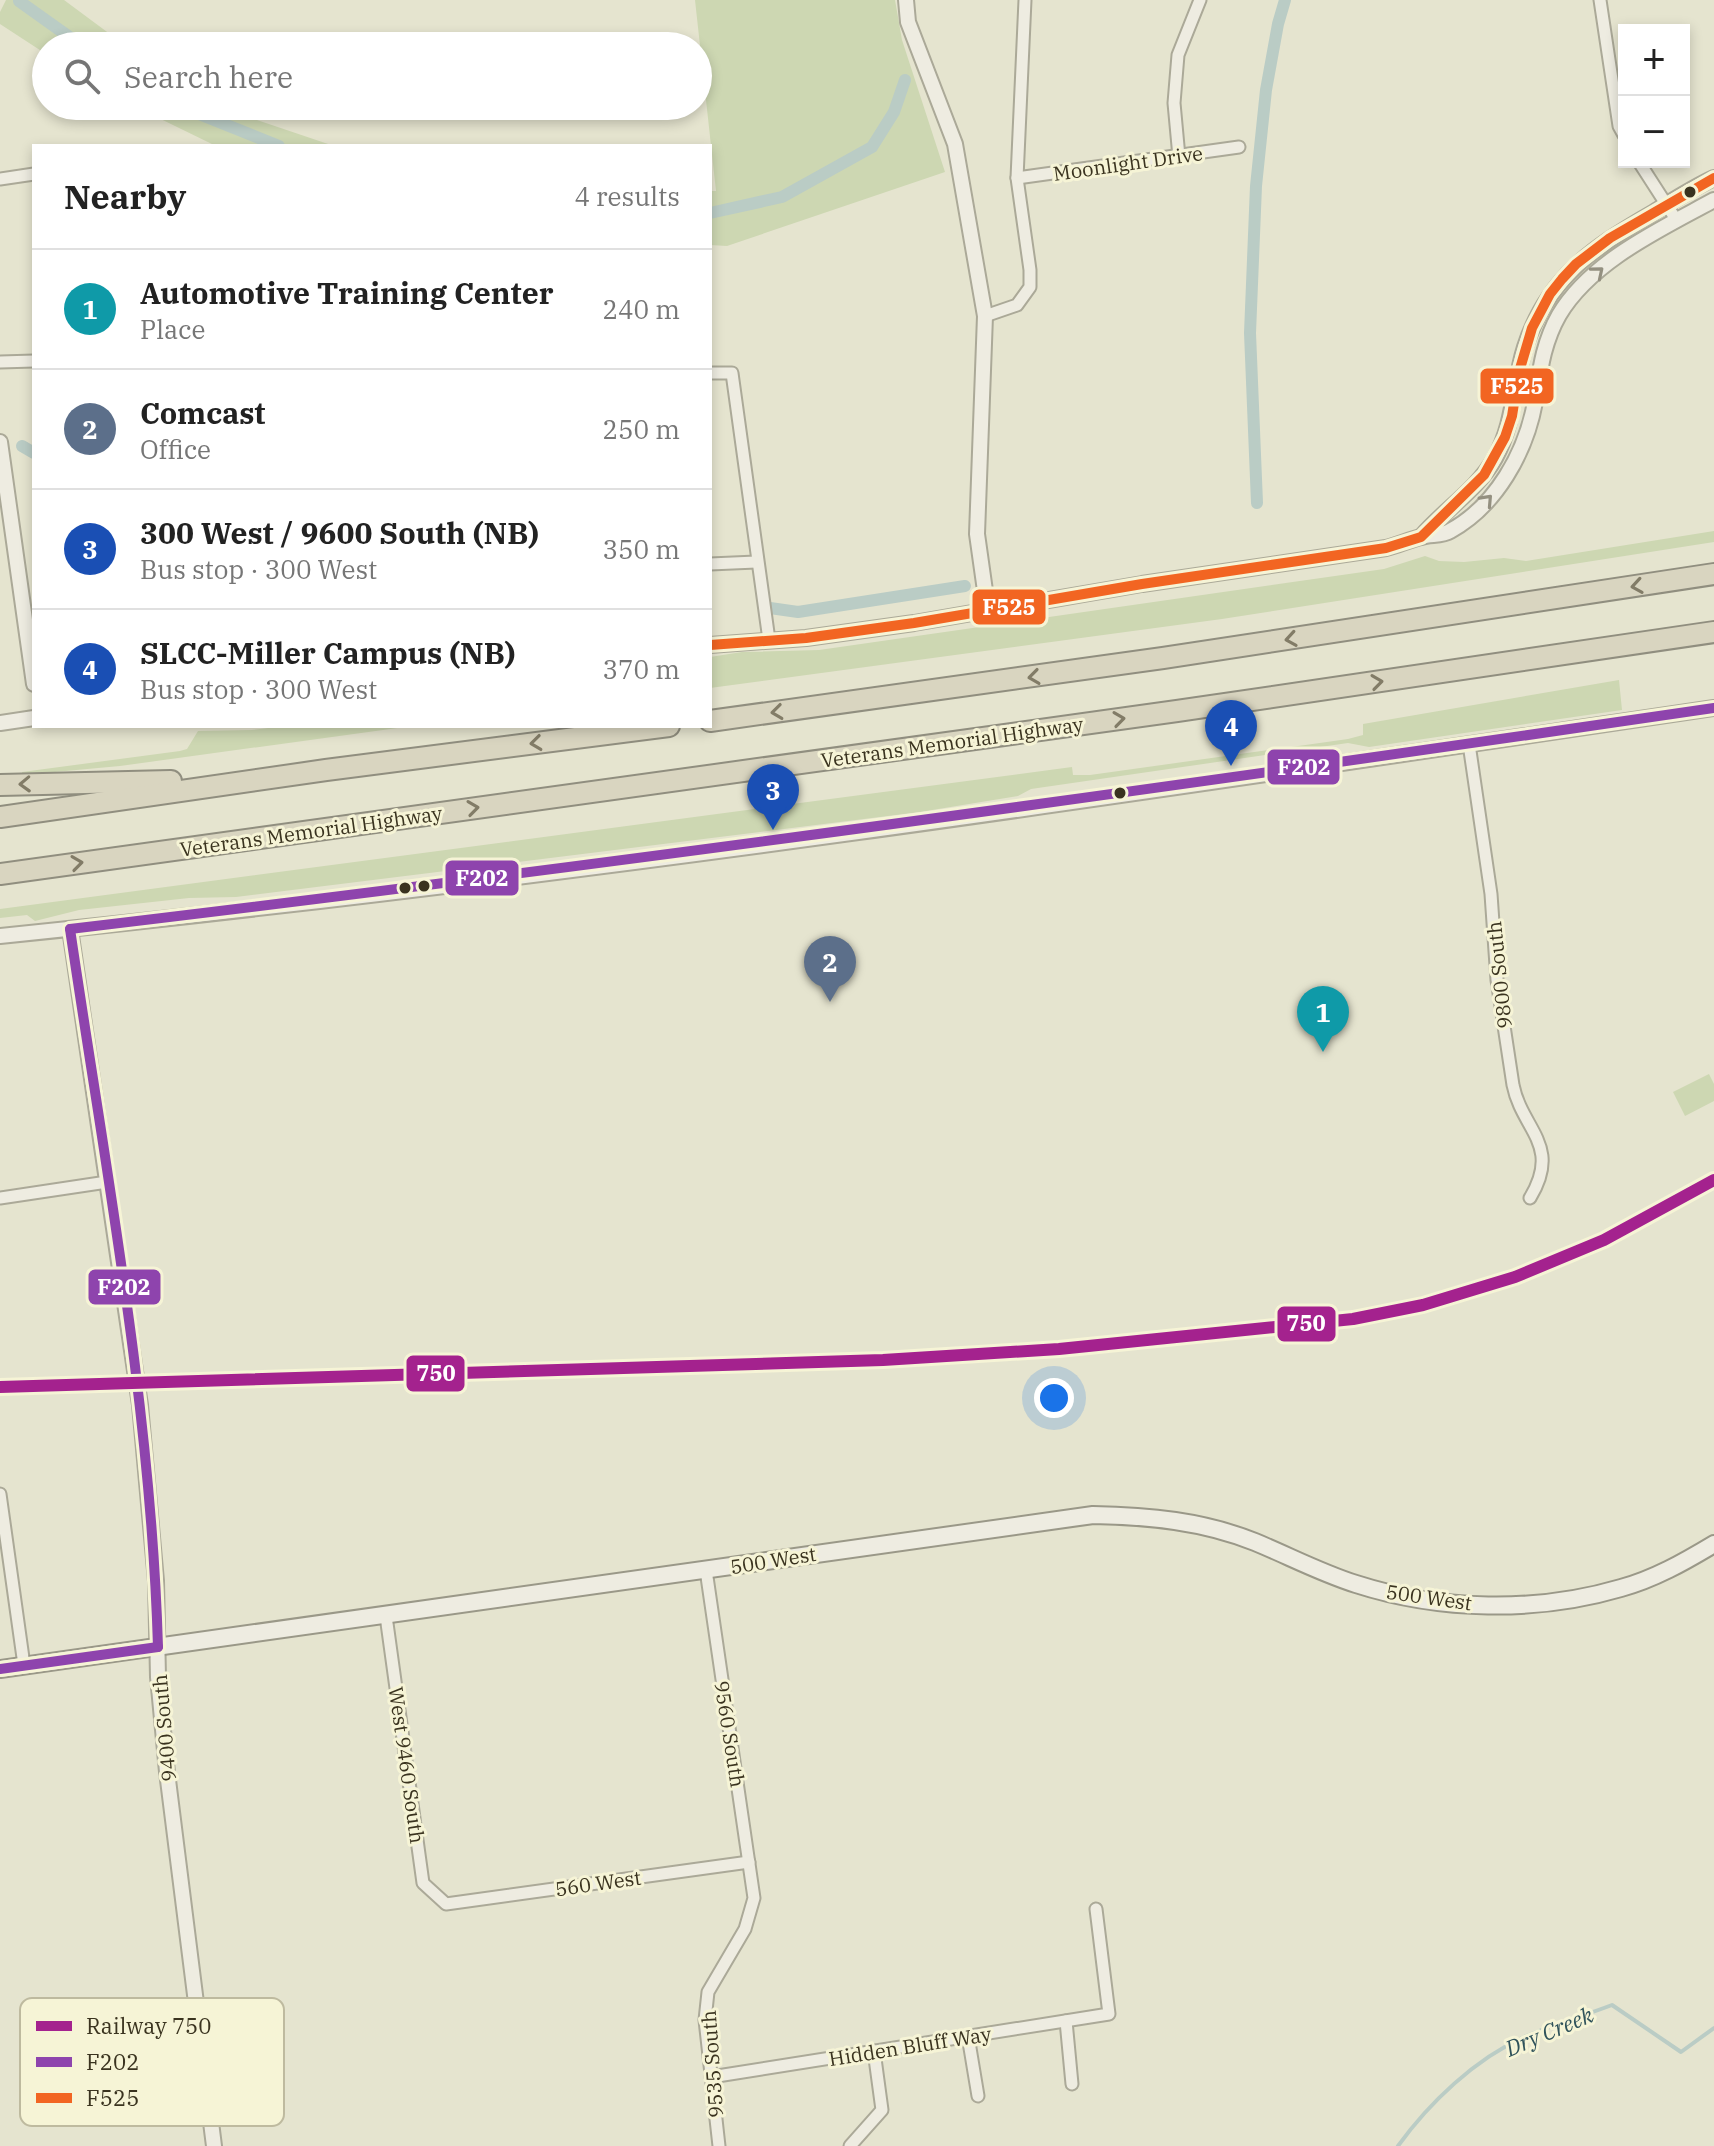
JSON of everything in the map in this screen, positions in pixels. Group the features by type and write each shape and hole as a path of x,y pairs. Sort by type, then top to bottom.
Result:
{"highway":[{"path":"712,721 1163,658 1714,574"},
{"name":"Veterans Memorial Highway","path":"0,874 1193,709 1714,632"},
{"path":"0,817 326,770 653,728"},
{"path":"0,785 187,781 326,770"}],"main road":[{"name":"500 West","path":"0,1669 1068,1517 1133,1516 1216,1529 1326,1573 1396,1595 1473,1605 1537,1604 1620,1589 1681,1564 1714,1544"}],"street":[{"path":"906,0 908,22 955,144 985,316 977,534 988,612"},
{"path":"985,316 1017,305 1030,287 1017,178 1025,0"},
{"path":"1179,157 1174,103 1178,55 1200,0"},
{"path":"1600,0 1618,119"},
{"name":"Moonlight Drive","path":"1017,178 1239,147"},
{"path":"1643,168 1677,221"},
{"path":"0,179 32,174"},
{"path":"1421,537 1470,491 1496,457 1512,416 1524,349 1550,294 1592,251 1714,178"},
{"path":"712,645 806,638 988,612 1142,584 1386,548 1421,537 1448,533 1467,519 1500,485 1513,465 1535,404 1546,342 1574,293 1613,259 1714,200"},
{"path":"0,362 32,361"},
{"path":"712,373 732,373 769,640"},
{"path":"0,442 32,670"},
{"path":"712,564 756,562"},
{"path":"0,936 293,903 941,821 1714,708"},
{"path":"0,723 32,718"},
{"name":"9800 South","path":"1469,744 1491,894 1497,980 1513,1085 1536,1134 1542,1167 1538,1184 1530,1198"},
{"name":"9400 South","path":"70,929 140,1405 156,1581 158,1677 195,1998"},
{"path":"0,1198 107,1182"},
{"path":"0,1494 24,1665"},
{"name":"9560 South","path":"706,1570 754,1898"},
{"path":"0,1594 14,1592"},
{"name":"West 9460 South","path":"386,1616 423,1883 446,1904"},
{"name":"560 West","path":"446,1904 749,1862"},
{"name":"9535 South","path":"719,2146 705,2020 708,1992 745,1929 754,1898"},
{"name":"Hidden Bluff Way","path":"711,2077 1109,2014 1096,1909"},
{"path":"1066,2021 1072,2084"},
{"path":"968,2036 978,2096"},
{"path":"850,2146 882,2110 874,2051"},
{"name":"9400 South","path":"211,2126 214,2146"}],"green space":[{"path":"6,0 64,0 107,32 32,32 32,45 0,24 0,12"},
{"path":"695,0 895,0 902,40 945,172 727,246 712,245 712,191 716,191 708,120 712,120 712,32 699,32"},
{"path":"163,120 257,120 328,144 212,144"},
{"path":"1714,531 1714,542 1222,619 712,688 712,657 742,652 819,650 1384,569 1425,556 1439,561 1504,558 1526,561"},
{"path":"1619,680 1622,710 1369,747 1348,743 1031,789 1018,796 920,812 236,897 189,898 79,910 35,921 27,915 0,918 0,909 1072,767 1073,775 1090,775 1348,739 1363,735 1363,724"},
{"path":"397,728 120,766 22,775 22,772 180,751 187,749 198,731"},
{"path":"1709,1074 1714,1084 1714,1101 1685,1116 1673,1092"}],"waterway":[{"path":"1257,503 1250,333 1256,186 1266,90 1285,0"},
{"path":"19,1 62,32"},
{"path":"712,213 782,197 872,147 894,112 905,80"},
{"path":"214,120 274,144"},
{"path":"22,446 32,452"},
{"path":"770,608 798,612 965,586"},
{"name":"Dry Creek","path":"1398,2146 1439,2098 1471,2070 1506,2046 1546,2028 1612,2005 1681,2052 1714,2028"}],"rail line":[{"name":"750","path":"0,1387 883,1360 1059,1349 1353,1319 1423,1305 1515,1277 1604,1240 1714,1180"}],"transit line":[{"name":"F525","path":"712,645 806,638 914,623 1142,584 1386,548 1421,537 1484,475 1505,437 1532,328 1550,294 1562,279 1610,238 1714,178"},
{"name":"F202","path":"70,929 893,824 1714,708"},
{"name":"F202","path":"70,929 136,1377 154,1557 158,1647"},
{"name":"F202","path":"0,1669 158,1647"}],"place":[{"name":"SLCC-Miller Campus (NB)","path":"1231,766"},
{"name":"300 West / 9600 South (NB)","path":"773,830"},
{"name":"Comcast","path":"830,1002"},
{"name":"Automotive Training Center","path":"1323,1052"}]}
